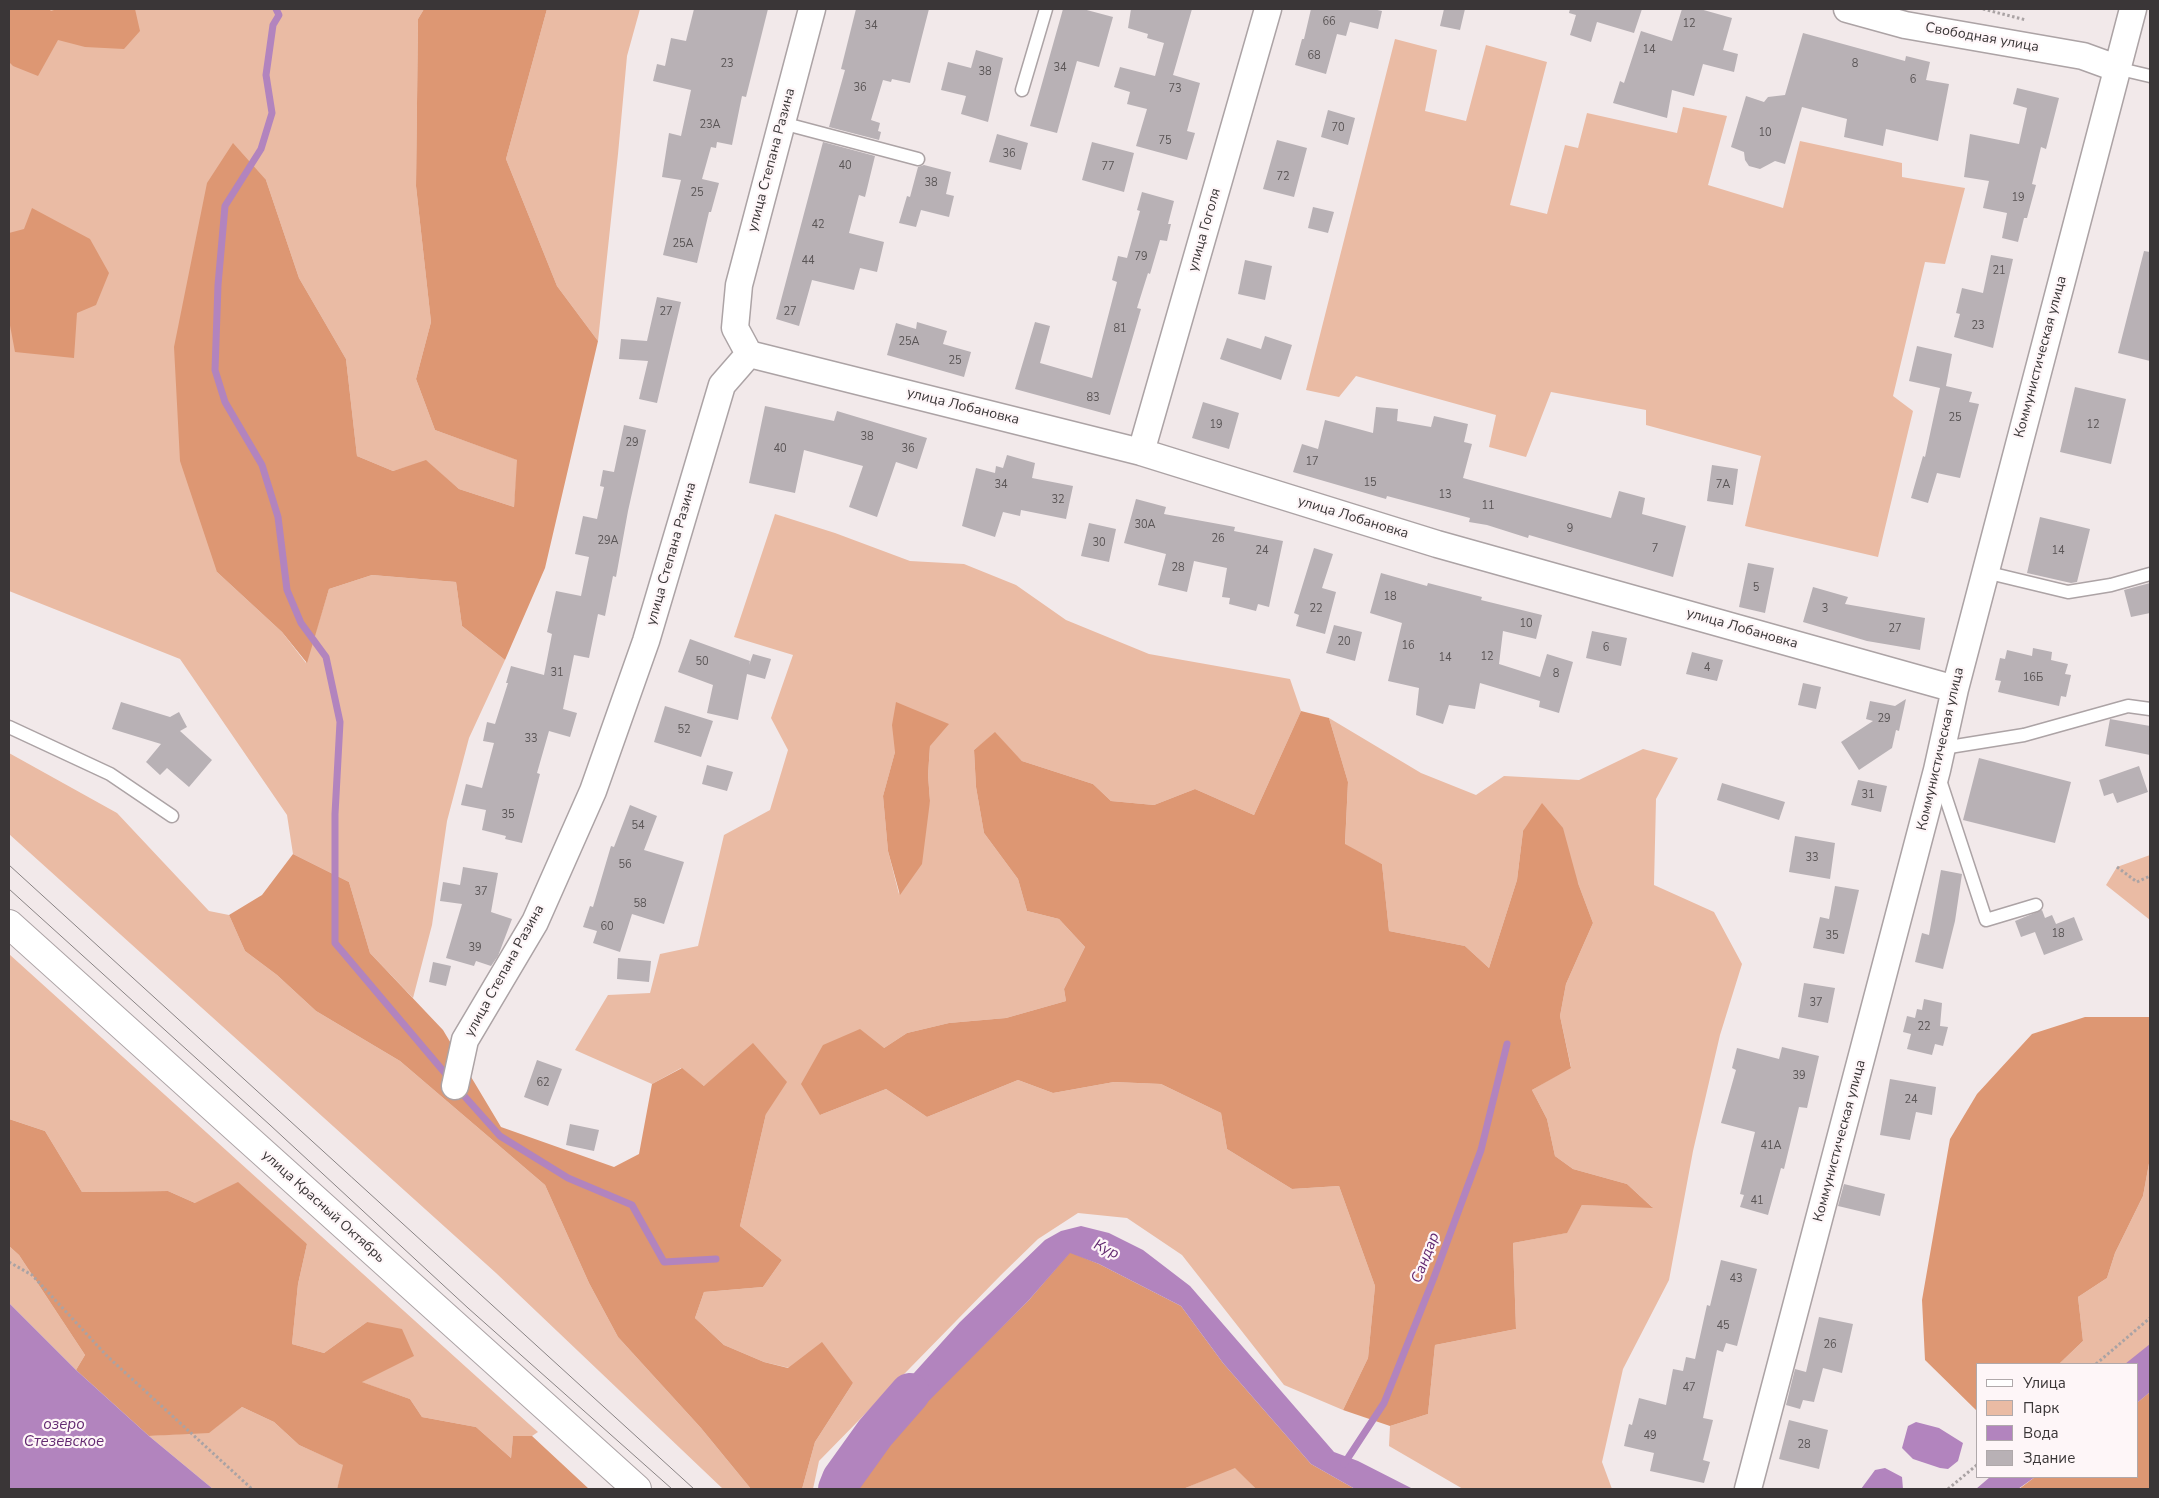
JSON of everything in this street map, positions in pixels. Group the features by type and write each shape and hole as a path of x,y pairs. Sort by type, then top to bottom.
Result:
{"main road":[{"name":"улица Красный Октябрь","path":"9,924 637,1489"}],"street":[{"name":"улица Степана Разина","path":"455,1086 465,1040 535,922 593,791 646,641 722,384 749,354 735,328 739,284 812,9"},
{"name":"улица Гоголя","path":"1141,452 1268,9"},
{"name":"Свободная улица","path":"1847,9 1906,25 2083,56 2116,68"},
{"name":"Коммунистическая улица","path":"1748,1489 1940,759 1955,689 1985,572 2133,9"},
{"name":"улица Лобановка","path":"749,354 1141,452 1437,544 1955,689"}],"lane":[{"path":"1022,90 1046,9"},
{"path":"2116,68 2150,76"},
{"path":"782,123 918,159"},
{"path":"1985,572 2068,592 2150,574"},
{"path":"2036,905 1986,920 1940,759 2128,706 2150,709"},
{"path":"9,727 110,774 172,816"}],"path":[{"path":"2117,867 2137,882 2150,876"},
{"path":"9,1262 32,1275 107,1356 252,1489"},
{"path":"2097,1363 2150,1318"},
{"path":"1948,1489 1976,1466"}],"green space":[{"path":"9,9 424,9 418,19 416,186 431,322 416,379 435,430 518,460 514,507 459,489 426,461 393,471 357,456 346,359 299,278 266,180 217,572 282,632 306,663 329,589 372,575 456,582 462,626 505,660 469,738 447,821 432,925 413,998 370,953 349,882 293,854 287,815 180,659 9,591"},
{"path":"547,9 640,9 627,56 598,341 557,286 506,159"},
{"path":"1395,39 1437,50 1425,111 1466,121 1486,45 1547,62 1510,205 1547,214 1565,145 1578,148 1587,113 1677,133 1683,107 1727,116 1708,185 1783,208 1800,141 1902,163 1902,177 1965,188 1945,264 1925,262 1893,396 1913,411 1878,557 1745,526 1761,456 1646,425 1646,410 1551,392 1526,457 1489,447 1496,415 1356,376 1339,397 1306,390"},
{"path":"775,514 835,533 910,561 964,564 1016,585 1066,620 1149,654 1290,679 1301,711 1254,815 1195,789 1154,805 1111,801 1093,784 1022,761 995,733 974,750 976,787 984,833 1018,879 1027,911 1059,919 1085,947 1064,989 1066,1001 1006,1018 949,1023 907,1033 884,1048 820,1115 886,1089 927,1117 1018,1080 1053,1093 1114,1082 1161,1084 1221,1113 1227,1149 1292,1189 1339,1186 1375,1286 1368,1358 1343,1410 1284,1385 1182,1255 1127,1218 1078,1213 1038,1239 1001,1275 819,1461 813,1489 802,1489 815,1442 853,1383 764,1362 724,1345 695,1318 704,1292 763,1287 782,1260 740,1226 766,1114 704,1086 681,1068 652,1084 575,1050 608,995 650,993 660,954 698,946 724,835 770,810 788,750 771,718 793,655 734,637","holes":["896,703 920,713 930,746 928,775 930,801 899,894 888,851 883,796 895,752"]},
{"path":"1329,718 1421,773 1476,795 1504,776 1579,780 1643,749 1678,758 1656,799 1654,885 1714,912 1742,964 1720,1035 1693,1151 1669,1280 1623,1369 1602,1462 1612,1489 1463,1489 1389,1446 1390,1426 1428,1414 1435,1345 1516,1329 1513,1243 1566,1233 1582,1205 1652,1207 1627,1184 1573,1169 1555,1156 1547,1119 1532,1090 1571,1067 1560,1016 1566,984 1593,923 1578,883 1523,831 1517,880 1489,968 1465,946 1389,931 1382,864 1345,845 1348,782"},
{"path":"9,753 117,813 209,911 229,915 245,951 277,975 316,1011 400,1061 545,1185 589,1283 618,1337 701,1428 751,1489 723,1489 496,1273 9,834"},
{"path":"2150,855 2150,920 2106,885 2117,867"},
{"path":"9,954 538,1432 532,1436 513,1437 511,1458 476,1427 422,1417 410,1399 361,1382 367,1322 324,1353 292,1344 298,1284 307,1244 195,1203 168,1191 82,1192 45,1131 9,1119"},
{"path":"2150,1158 2150,1392 2139,1401 2139,1363 2060,1363 2083,1341 2078,1297 2107,1278 2115,1253 2143,1196"},
{"path":"9,1246 19,1255 85,1355 76,1370 9,1303"},
{"path":"242,1407 274,1422 299,1445 344,1465 337,1489 213,1489 149,1436 209,1432"},
{"path":"1235,1467 1256,1489 1183,1489"}],"shaded area":[{"path":"9,9 49,9 51,11 57,9 135,9 140,31 124,49 85,47 58,40 38,76 13,66 9,62"},
{"path":"424,9 547,9 506,159 557,286 598,341 545,568 505,660 462,626 456,582 372,575 329,589 307,663 282,632 217,572 180,461 174,347 207,183 233,143 266,180 299,278 346,359 357,456 393,471 426,460 459,489 514,507 517,460 435,430 416,379 431,322 416,186 418,19"},
{"path":"32,208 90,239 109,273 96,305 77,313 74,358 15,352 9,320 9,233 24,229"},
{"path":"896,702 949,724 930,746 928,775 930,801 922,864 900,895 888,851 883,796 895,752 892,725"},
{"path":"1301,711 1329,718 1348,782 1345,844 1382,864 1389,931 1465,946 1489,968 1517,880 1523,831 1542,803 1563,828 1578,883 1593,923 1566,984 1560,1016 1571,1068 1532,1090 1547,1119 1555,1156 1573,1169 1627,1184 1653,1208 1582,1205 1567,1233 1513,1243 1516,1329 1435,1345 1428,1414 1390,1426 1343,1410 1368,1358 1375,1286 1339,1186 1292,1189 1227,1149 1221,1113 1161,1084 1114,1082 1053,1093 1018,1080 927,1117 886,1089 820,1115 801,1084 823,1045 860,1029 884,1048 907,1033 949,1023 1006,1018 1066,1001 1064,989 1085,947 1059,919 1027,911 1018,879 984,833 976,787 974,750 995,732 1022,761 1093,784 1111,801 1154,805 1195,789 1254,815"},
{"path":"293,854 349,882 370,953 443,1030 501,1127 614,1167 639,1154 652,1084 682,1068 704,1086 753,1043 787,1082 766,1114 740,1226 782,1260 763,1287 704,1292 695,1318 724,1345 764,1362 788,1368 822,1342 853,1383 815,1442 802,1489 751,1489 701,1428 618,1337 589,1283 545,1185 400,1061 316,1011 277,975 245,951 229,915 262,895"},
{"path":"2085,1017 2150,1017 2150,1158 2143,1196 2115,1253 2107,1278 2078,1297 2083,1341 2060,1363 1976,1363 1976,1410 1925,1360 1922,1300 1950,1139 1977,1094 2032,1034"},
{"path":"9,1119 45,1131 82,1192 168,1191 195,1203 238,1182 307,1244 298,1284 292,1344 324,1353 367,1322 402,1329 414,1356 362,1382 410,1399 422,1417 476,1427 511,1458 513,1436 532,1436 589,1489 337,1489 343,1465 299,1445 274,1422 242,1407 209,1433 149,1436 76,1370 85,1355 19,1255 9,1246"},
{"path":"1070,1252 1099,1264 1181,1306 1223,1363 1311,1464 1355,1489 1256,1489 1235,1468 1183,1489 853,1489 855,1483 900,1427 1029,1300"},
{"path":"2150,1392 2150,1489 2019,1489 2034,1478 2139,1478 2139,1401"}],"water":[{"path":"1081,1226 1109,1233 1143,1250 1190,1286 1334,1452 1358,1461 1413,1489 1355,1489 1311,1464 1223,1363 1181,1306 1099,1264 1070,1253 1029,1300 884,1446 868,1424 960,1322 1045,1240 1061,1231"},
{"name":"озеро Стезевское","path":"9,1303 76,1370 149,1436 213,1489 9,1489"},
{"path":"2150,1344 2150,1392 2139,1401 2139,1363 2126,1363"},
{"path":"1916,1422 1939,1428 1963,1443 1958,1461 1948,1469 1913,1459 1902,1448 1908,1426"},
{"path":"1885,1468 1902,1477 1903,1489 1861,1489 1875,1470"},
{"path":"1989,1478 2034,1478 2018,1489 1976,1489"}],"building":[{"path":"694,9 768,9 746,97 742,96 732,145 717,142 716,148 711,147 702,179 719,183 711,212 709,212 697,263 663,255 681,180 662,177 669,133 681,136 691,90 653,81 657,64 665,66 671,38 686,41"},
{"path":"856,9 929,9 910,83 892,79 891,82 883,80 871,120 880,123 878,131 881,132 879,140 829,127 845,70 841,69"},
{"path":"1063,9 1083,9 1113,17 1099,67 1077,61 1057,133 1030,126"},
{"path":"1131,9 1192,9 1173,75 1200,83 1187,131 1195,133 1187,160 1136,146 1147,109 1127,104 1130,92 1114,87 1120,67 1155,76 1164,43 1147,38 1148,34 1128,28"},
{"path":"1311,9 1373,9 1382,11 1378,29 1350,22 1346,36 1337,34 1326,74 1295,65 1302,39 1304,39"},
{"path":"1444,9 1465,9 1460,30 1440,26"},
{"path":"1570,9 1642,9 1634,33 1597,22 1591,42 1570,35 1576,15 1569,13"},
{"path":"1682,9 1700,9 1732,18 1723,50 1738,54 1734,72 1703,64 1694,96 1672,90 1667,118 1613,103 1620,81 1624,83 1641,31 1672,41"},
{"path":"1803,33 1905,61 1906,56 1930,62 1926,80 1949,84 1938,141 1886,129 1883,146 1844,137 1847,119 1802,107 1785,164 1775,161 1760,169 1749,166 1745,160 1744,152 1731,147 1746,96 1764,102 1768,97 1785,95"},
{"path":"976,50 1003,58 988,122 961,114 966,96 941,90 948,62 971,68"},
{"path":"2017,88 2059,98 2046,149 2041,147 2032,184 2036,185 2027,218 2024,218 2018,242 2002,238 2007,213 1983,208 1989,181 1964,177 1970,134 2019,144 2027,108 2013,104"},
{"path":"1328,110 1355,118 1348,145 1321,137"},
{"path":"997,134 1028,143 1021,170 989,162"},
{"path":"1277,140 1307,148 1294,197 1263,189"},
{"path":"823,142 875,156 865,197 859,195 849,233 884,242 877,272 860,268 854,290 812,280 799,326 776,319"},
{"path":"1092,142 1134,153 1124,192 1082,180"},
{"path":"924,165 951,172 946,194 954,196 949,217 921,210 916,227 899,223 907,196 910,197 918,167"},
{"path":"1142,192 1174,201 1168,224 1171,224 1167,241 1160,240 1150,274 1148,273 1137,308 1141,309 1110,415 1015,389 1035,322 1050,326 1040,363 1092,378 1117,282 1112,280 1118,256 1127,258 1140,211 1137,210"},
{"path":"1313,207 1334,212 1328,233 1308,228"},
{"path":"2144,251 2150,252 2150,361 2118,353"},
{"path":"1991,255 2013,259 1993,348 1954,337 1960,314 1956,313 1962,288 1983,293"},
{"path":"1245,260 1272,266 1265,300 1238,294"},
{"path":"657,297 681,302 657,403 639,399 648,361 619,359 621,339 647,341"},
{"path":"917,322 947,331 943,344 971,352 964,377 887,355 896,323 916,329"},
{"path":"1265,336 1292,345 1281,380 1220,359 1227,338 1261,349"},
{"path":"1917,346 1952,354 1946,386 1972,392 1969,402 1979,404 1960,478 1937,473 1928,503 1911,498 1923,456 1925,457 1940,388 1909,381"},
{"path":"2075,387 2126,399 2111,464 2060,452"},
{"path":"1203,402 1239,413 1229,449 1192,438"},
{"path":"765,406 834,421 837,411 927,438 917,469 896,462 877,517 849,507 863,466 804,450 795,493 749,483"},
{"path":"1376,407 1398,409 1397,421 1431,427 1434,416 1468,424 1464,442 1472,444 1463,478 1611,518 1619,491 1645,498 1642,514 1686,526 1673,577 1529,535 1528,538 1487,525 1469,522 1470,518 1387,496 1386,499 1293,472 1302,444 1318,449 1325,420 1373,433"},
{"path":"624,425 646,430 616,577 613,576 605,616 598,614 589,658 574,655 563,709 577,713 570,737 549,731 537,773 540,774 522,843 505,839 506,836 482,830 486,810 461,805 466,784 482,788 494,743 483,741 487,722 495,724 508,683 506,683 511,666 544,675 552,634 547,632 556,591 581,596 589,557 575,554 583,516 597,519 604,487 600,486 603,470 614,472"},
{"path":"1007,455 1035,463 1032,478 1073,486 1066,519 1021,510 1020,516 1003,512 995,537 962,526 976,468 995,473 996,466 1003,468"},
{"path":"1712,465 1738,469 1733,505 1707,501"},
{"path":"1136,499 1166,507 1164,514 1235,527 1234,531 1283,541 1269,607 1258,604 1256,611 1229,604 1230,598 1222,597 1227,568 1194,561 1187,592 1158,585 1166,554 1124,543"},
{"path":"2040,517 2090,529 2077,582 2071,583 2027,573"},
{"path":"1089,523 1116,529 1109,562 1081,556"},
{"path":"1314,548 1333,554 1322,588 1336,592 1325,634 1296,626 1299,615 1294,613"},
{"path":"1748,563 1774,568 1765,613 1739,607"},
{"path":"1381,573 1427,586 1428,583 1482,597 1481,600 1542,615 1536,639 1503,631 1499,664 1540,677 1547,654 1573,662 1559,713 1539,707 1540,701 1480,683 1475,709 1449,705 1443,724 1416,715 1419,688 1388,681 1402,623 1370,613"},
{"path":"2150,583 2150,613 2131,617 2124,590"},
{"path":"1813,587 1848,597 1845,604 1925,618 1920,650 1867,641 1803,622"},
{"path":"1334,625 1362,632 1355,661 1326,653"},
{"path":"1592,631 1627,638 1621,666 1586,658"},
{"path":"690,639 750,661 749,665 753,654 771,659 765,679 747,674 738,720 707,713 713,685 678,672"},
{"path":"2033,648 2052,652 2051,660 2068,664 2065,674 2071,675 2066,697 2061,696 2059,706 1998,692 2001,681 1995,680 2000,658 2005,659 2007,650 2032,656"},
{"path":"1692,652 1723,660 1717,681 1686,674"},
{"path":"1803,683 1821,687 1816,709 1798,705"},
{"path":"1906,699 1899,731 1896,730 1892,748 1859,770 1841,742 1873,721 1866,719 1870,701 1895,706"},
{"path":"121,702 170,717 179,712 187,727 180,731 212,760 189,787 167,768 160,775 146,762 161,744 112,729"},
{"path":"665,706 713,721 701,757 654,742"},
{"path":"2110,719 2150,726 2150,755 2105,746"},
{"path":"1979,758 2071,782 2055,843 1963,820"},
{"path":"707,765 733,772 727,791 702,784"},
{"path":"2139,766 2148,792 2117,803 2113,793 2104,796 2099,780"},
{"path":"1858,780 1887,786 1881,812 1851,805"},
{"path":"1722,783 1785,802 1779,820 1717,800"},
{"path":"630,805 657,816 644,850 684,862 664,924 632,914 620,952 593,943 597,931 583,927 590,906 593,907 611,846 614,847"},
{"path":"1795,836 1835,843 1830,879 1789,872"},
{"path":"463,867 498,873 491,912 512,919 498,956 491,966 476,961 474,966 446,958 462,904 440,901 443,882 460,885"},
{"path":"1941,870 1962,874 1955,921 1943,969 1915,962 1922,933 1929,935"},
{"path":"1835,886 1859,890 1844,954 1813,948 1820,917 1829,919"},
{"path":"2042,910 2045,918 2052,915 2056,924 2074,917 2083,940 2044,955 2035,932 2021,937 2015,921"},
{"path":"618,958 651,961 649,982 617,979"},
{"path":"433,962 451,966 446,986 429,982"},
{"path":"1804,983 1835,988 1828,1023 1798,1017"},
{"path":"1924,999 1942,1003 1940,1026 1948,1027 1943,1046 1935,1044 1932,1055 1907,1049 1911,1034 1903,1032 1907,1016 1915,1018 1917,1009 1922,1010"},
{"path":"1782,1047 1819,1056 1807,1108 1799,1107 1784,1169 1781,1168 1768,1215 1740,1207 1744,1195 1740,1194 1755,1132 1721,1123 1736,1070 1732,1068 1737,1048 1779,1059"},
{"path":"537,1060 562,1069 548,1106 524,1097"},
{"path":"1890,1079 1936,1087 1932,1115 1916,1112 1910,1140 1880,1135"},
{"path":"570,1124 599,1130 594,1151 566,1145"},
{"path":"1844,1184 1885,1194 1880,1216 1838,1206"},
{"path":"1721,1260 1757,1269 1737,1346 1726,1343 1723,1352 1717,1350 1703,1418 1713,1420 1703,1460 1710,1462 1704,1483 1650,1471 1654,1453 1624,1446 1629,1424 1632,1425 1639,1398 1666,1405 1673,1369 1683,1371 1686,1357 1695,1359 1707,1305 1710,1306"},
{"path":"1819,1317 1853,1324 1842,1373 1823,1368 1814,1402 1803,1400 1800,1409 1786,1405 1795,1369 1806,1372"},
{"path":"1789,1420 1828,1430 1819,1469 1779,1459"}],"waterway":[{"path":"276,9 279,15 273,25 266,75 272,113 261,149 225,206 218,285 215,370 225,402 262,465 278,517 287,590 301,623 326,657 340,722 335,814 335,943 450,1079"},
{"name":"Сандар","path":"1344,1464 1384,1403 1433,1280 1481,1150 1507,1044"},
{"path":"458,1089 500,1136 568,1178 632,1205 664,1262 716,1259"},
{"name":"Кур","path":"838,1489 842,1479 875,1433 910,1393"}],"tram line":[{"path":"9,865 694,1489"},
{"path":"9,889 270,1125 468,1308 672,1489"}]}
